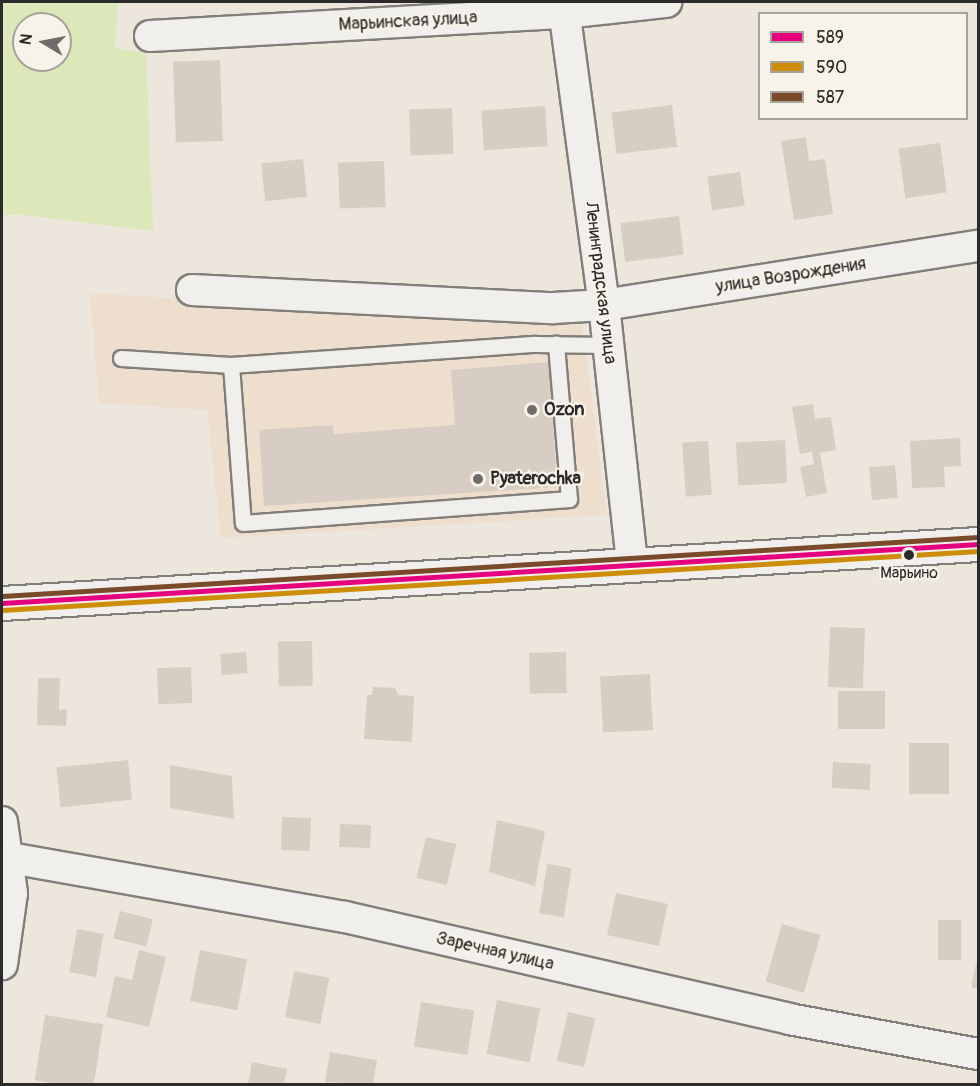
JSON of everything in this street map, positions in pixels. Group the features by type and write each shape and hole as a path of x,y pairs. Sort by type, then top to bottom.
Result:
{"main road":[{"path":"2,603 978,544"}],"street":[{"name":"Марьинская улица","path":"150,36 666,2"},
{"name":"Ленинградская улица","path":"564,8 604,305 632,564"},
{"name":"улица Возрождения","path":"192,290 553,308 604,305 978,246"},
{"path":"2,822 10,858 12,893 2,964"},
{"name":"Заречная улица","path":"10,858 345,917 789,1019 978,1054"}],"lane":[{"path":"121,358 231,365 556,344 608,345"},
{"path":"231,365 243,523 568,499 556,344"}],"shaded area":[{"path":"90,293 582,324 607,515 221,538 207,410 99,403"}],"green space":[{"path":"2,2 118,2 115,48 146,53 153,231 17,214 2,216"}],"building":[{"path":"220,60 223,141 176,143 173,62"},
{"path":"672,105 677,147 617,154 611,112"},
{"path":"545,106 548,146 484,150 481,110"},
{"path":"452,108 454,154 411,155 409,110"},
{"path":"806,137 809,161 825,159 833,214 794,220 781,141"},
{"path":"940,143 947,193 905,198 898,149"},
{"path":"303,159 307,197 265,201 261,163"},
{"path":"384,161 386,207 340,209 338,163"},
{"path":"740,172 745,206 712,210 707,177"},
{"path":"679,216 684,255 625,262 620,223"},
{"path":"549,362 557,487 264,506 259,430 333,425 334,434 455,425 451,370"},
{"path":"813,404 815,419 831,417 836,450 820,453 827,493 806,497 800,467 814,464 812,452 800,454 792,407"},
{"path":"960,438 961,466 944,467 945,487 912,488 910,441"},
{"path":"785,440 787,483 738,486 736,443"},
{"path":"708,441 712,495 686,497 682,443"},
{"path":"895,465 898,498 872,500 869,467"},
{"path":"830,627 865,628 863,688 828,687"},
{"path":"312,641 313,686 279,687 278,642"},
{"path":"246,652 248,673 222,675 220,654"},
{"path":"566,652 567,693 530,694 529,653"},
{"path":"191,667 192,703 158,704 157,668"},
{"path":"650,674 653,730 603,733 600,677"},
{"path":"38,678 60,678 59,710 67,709 66,726 37,725"},
{"path":"373,687 395,688 398,695 414,696 412,742 364,739 367,695 372,695"},
{"path":"838,691 885,691 885,729 838,729"},
{"path":"909,743 949,743 949,794 909,794"},
{"path":"128,760 132,800 61,807 56,768"},
{"path":"833,762 871,764 870,790 832,788"},
{"path":"170,765 232,776 234,819 170,808"},
{"path":"282,817 311,818 310,851 281,850"},
{"path":"497,820 545,831 535,886 489,872"},
{"path":"340,824 371,825 370,848 339,847"},
{"path":"426,837 456,844 447,885 417,878"},
{"path":"547,864 572,868 564,917 539,913"},
{"path":"616,893 668,904 659,946 607,935"},
{"path":"120,911 153,919 146,946 113,938"},
{"path":"938,920 961,920 961,960 938,960"},
{"path":"782,924 820,935 804,993 765,982"},
{"path":"77,929 104,934 96,977 69,972"},
{"path":"139,950 166,957 149,1027 106,1017 115,976 132,980"},
{"path":"200,950 247,959 237,1010 190,1001"},
{"path":"978,956 978,989 972,988 972,981"},
{"path":"294,971 329,978 320,1024 285,1017"},
{"path":"497,1000 540,1008 530,1062 487,1054"},
{"path":"421,1002 474,1010 467,1055 414,1046"},
{"path":"568,1012 595,1018 584,1067 557,1061"},
{"path":"45,1015 103,1024 94,1084 59,1084 35,1080"},
{"path":"330,1052 377,1060 373,1084 325,1082"},
{"path":"252,1062 287,1069 284,1084 248,1084"}],"transit line":[{"name":"587","path":"2,596 978,537"},
{"name":"589","path":"2,603 978,544"},
{"name":"590","path":"2,610 978,551"}],"place":[{"name":"Ozon","path":"532,410"},
{"name":"Pyaterochka","path":"478,479"},
{"name":"Марьино","path":"909,555"}]}
